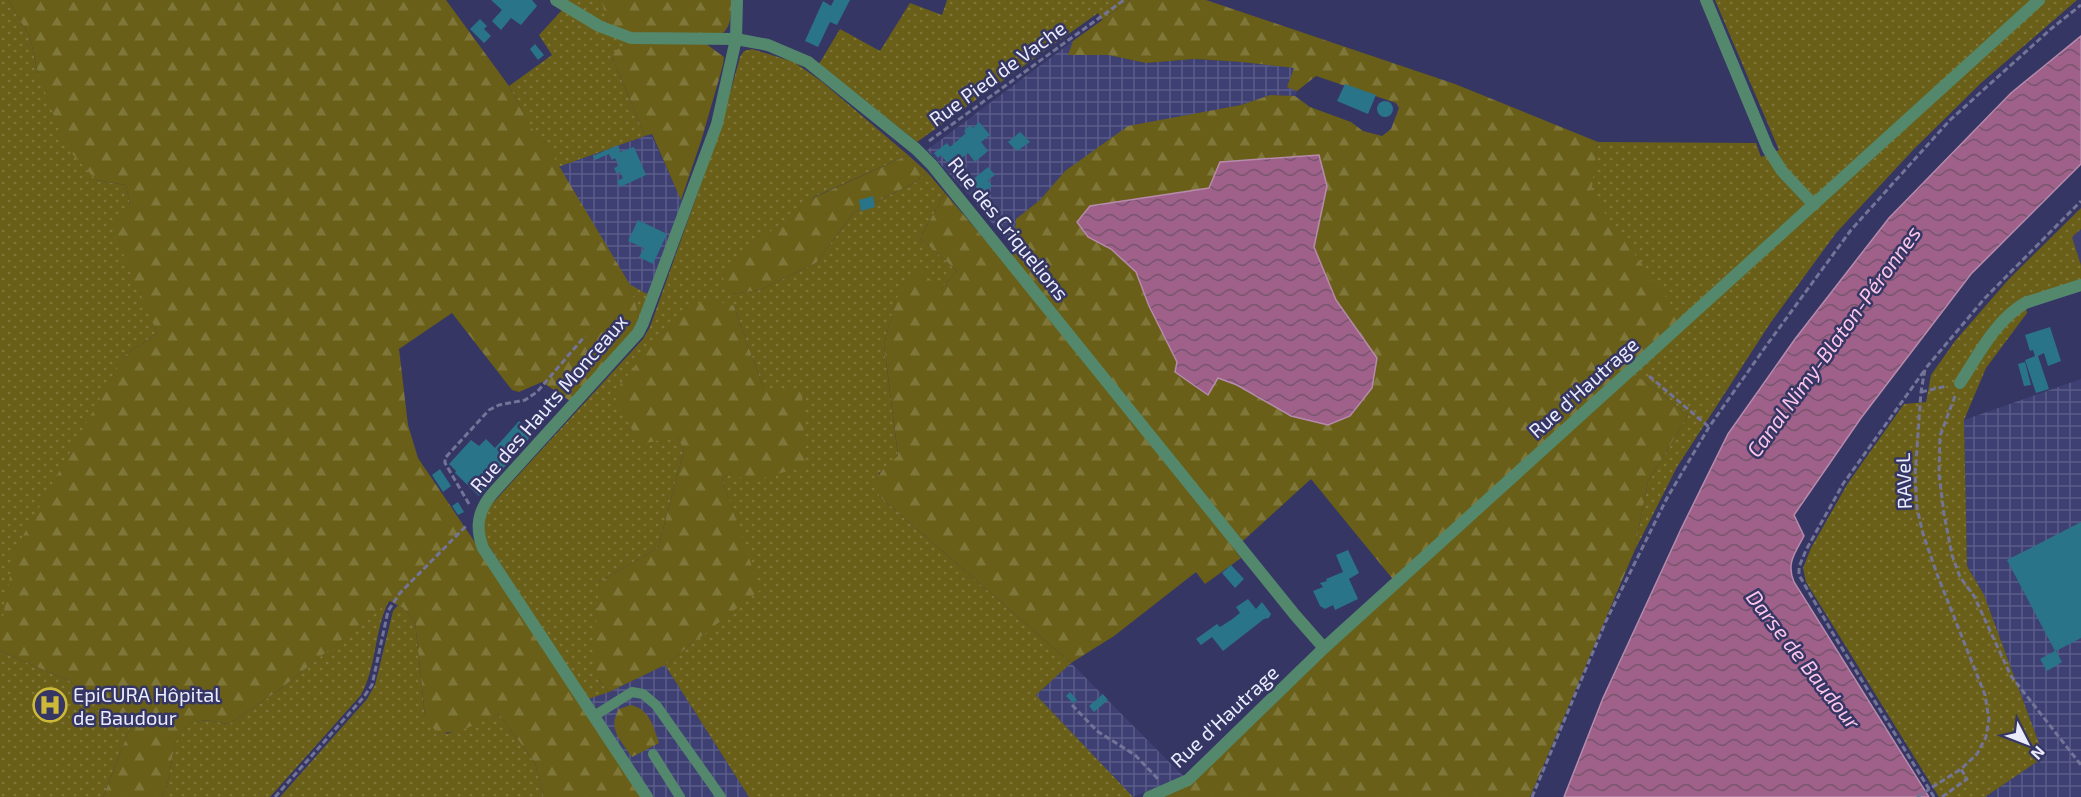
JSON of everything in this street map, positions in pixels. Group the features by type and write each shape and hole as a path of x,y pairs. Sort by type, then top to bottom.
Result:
{"street":[{"name":"Rue des Criquelions","path":"556,0 599,26 631,38 736,39 768,45 808,62 916,149 932,165 1324,648"},
{"name":"Rue des Hauts Monceaux","path":"647,797 483,548 479,538 479,518 484,504 492,494 638,333 649,311 717,124 736,39 737,0"},
{"path":"1706,0 1768,149 1782,171 1814,205"},
{"name":"Rue d'Hautrage","path":"1149,797 1188,780 1324,648 2039,0"},
{"path":"1960,383 1994,331 2016,308 2081,285"}],"lane":[{"path":"594,716 632,692 642,694 656,705 721,797"},
{"path":"653,754 680,797"}],"path":[{"name":"Rue Pied de Vache","path":"916,149 1124,0"},
{"path":"1532,797 1611,611 1667,498 1709,427 1851,230 1950,120 2052,28 2081,5"},
{"name":"RAVeL","path":"1917,797 1961,769 1977,754 1986,737 1989,710 1923,534 1917,508 1915,476 1921,392 1926,369 1985,298 2081,201"},
{"path":"275,797 372,685 388,611 400,592 462,527 479,518 445,463 445,458 489,410 499,405 525,400 537,392 585,336"},
{"path":"1926,369 1843,484 1806,550 1799,567 1799,575 1934,797"},
{"path":"1649,376 1709,427"},
{"path":"1921,392 1960,383"},
{"path":"1960,383 1940,436 1940,474 1944,514 1952,555 1960,577 1974,596 2011,676 2081,765"},
{"path":"1072,705 1097,731 1135,755 1168,790"},
{"path":"1942,797 1967,779 1961,769"}],"shaded area":[{"path":"1073,41 1069,55 1108,55 1146,63 1194,59 1294,68 1287,87 1297,91 1295,96 1270,95 1241,105 1065,171 1040,200 1017,219 1014,250 969,195 927,150"},
{"path":"651,134 681,199 684,201 649,295 629,284 558,167"},
{"path":"2081,229 2081,265 2072,237"},
{"path":"2081,379 2081,797 1985,797 2044,757 1984,595 1967,566 1964,420"},
{"path":"1071,663 1183,776 1133,797 1036,695"},
{"path":"665,665 749,797 647,797 583,700 609,692"}],"green space":[{"path":"0,0 8,0 30,37 38,74 96,180 126,185 139,287 157,333 124,356 0,635"},
{"path":"8,0 446,0 509,86 539,141 544,141 629,283 640,319 629,338 570,401 542,382 519,392 512,390 452,313 399,349 408,425 418,458 647,797 544,797 535,763 499,714 460,730 436,732 425,717 415,621 403,608 390,601 279,690 229,724 200,721 189,725 176,741 169,777 162,797 103,797 130,728 70,681 0,651 0,635 14,552 124,356 157,333 110,223 130,205 126,185 96,180 66,147 38,74 30,37"},
{"path":"564,0 602,0 607,22 614,30"},
{"path":"602,0 731,0 730,18 723,33 634,34 614,30 605,16"},
{"path":"947,0 1130,0 1102,20 1098,13 917,142 819,64 840,29 880,51 910,3 942,15"},
{"path":"1130,0 1206,0 1455,84 1598,142 1591,194 1681,318 1626,369 1688,415 1648,482 1634,552 1530,797 1149,797 1173,788 1396,583 1311,479 1234,549 1241,558 1205,584 1196,572 1114,636 1071,663 879,496 878,477 898,456 884,344 896,299 918,269 941,289 957,271 920,238 945,193 1003,261 1014,250 1016,219 1040,200 1065,171 1128,126 1241,105 1270,95 1295,96 1310,107 1351,122 1363,131 1382,136 1391,129 1399,108 1396,103 1316,76 1297,91 1287,87 1294,68 1194,59 1146,63 1108,55 1068,55 1073,41","holes":["1327,186 1314,247 1336,300 1377,358 1237,385 1217,377 1208,395 1177,362 1149,306 1136,272 1111,249 1088,237 1077,222 1090,206 1209,188"]},
{"path":"1715,0 2077,0 1981,83 1914,149 1836,233 1771,322 1677,467 1634,552 1648,482 1688,415 1650,385 1625,369 1590,194 1598,142 1756,143 1761,157 1779,150"},
{"path":"562,10 633,42 612,57 645,136 558,167 544,141 539,142 509,86 552,55 539,35"},
{"path":"633,42 705,43 724,57 702,138 681,200 652,134 645,136 612,57 616,50"},
{"path":"752,49 794,62 821,81 908,155 814,197 731,294 760,290 816,263 853,213 916,182 927,172 945,193 920,238 957,271 941,289 896,300 884,344 898,457 879,473 879,496 1071,663 1036,695 1133,797 749,797 665,665 759,590 722,479 731,472 764,390 734,306 677,437 684,450 658,548 599,582 598,679 609,692 588,699 487,543 484,524 490,506 643,339 650,327 719,133 740,57 744,51"},
{"path":"908,155 927,172 916,182 853,213 816,263 760,290 731,294 723,279 740,255 815,197"},
{"path":"2081,208 2081,229 2072,237 2081,265 2081,279 2024,300 2027,313 1986,368 1964,420 1967,566 1984,595 2044,757 1985,797 1939,797 1806,582 1803,568 1811,548 1848,483 1904,404 1926,402 1931,375 1955,341 2009,279"},
{"path":"629,284 649,295 640,319"},
{"path":"707,298 734,306 764,390 802,389 805,466 749,482 731,472 722,479 760,590 665,665 609,692 598,679 594,663 599,582 658,548 684,450 677,437 640,444 613,394 668,323"},
{"path":"389,601 384,612 370,672 361,695 270,797 162,797 176,741 181,731 200,721 229,724 279,690"},
{"path":"398,605 415,621 425,717 447,734 499,714 535,763 544,797 280,797 367,699 375,685 393,611"},
{"name":"EpiCURA Hôpital de Baudour","path":"0,651 70,681 130,728 103,797 0,797"},
{"path":"631,705 642,710 646,715 653,725 659,743 632,757 620,740 614,723 619,709"}],"water":[{"path":"2081,36 2081,164 1971,274 1861,418 1794,515 1804,536 1791,564 1794,582 1929,797 1564,797 1603,698 1681,529 1728,434 1795,339 1889,218 2011,93"},
{"path":"1319,155 1327,186 1314,247 1336,300 1377,358 1372,388 1350,416 1328,425 1291,416 1237,385 1218,378 1208,395 1175,372 1177,362 1149,306 1136,272 1111,249 1088,237 1077,222 1090,206 1209,188 1220,162"}],"building":[{"path":"491,0 532,0 537,6 521,25 511,18 501,30 492,21 502,10"},
{"path":"834,0 850,0 837,25 830,22 818,47 805,41 823,1 831,6"},
{"path":"480,19 487,26 484,29 491,36 484,43 470,29"},
{"path":"535,44 544,55 538,60 530,49"},
{"path":"1345,84 1376,95 1368,114 1337,101"},
{"path":"1382,101 1388,101 1393,109 1391,115 1382,117 1377,112 1377,106"},
{"path":"979,122 990,135 981,142 988,151 975,162 968,153 951,167 941,155 938,158 934,153 947,143 950,147 966,133 964,131 970,125 973,128"},
{"path":"1020,132 1030,142 1017,151 1008,142"},
{"path":"618,145 620,152 634,147 646,175 620,187 617,181 623,178 614,168 619,166 615,158 612,160 609,154 595,160 593,156"},
{"path":"988,167 995,175 988,180 992,186 982,194 971,181"},
{"path":"873,196 875,207 861,211 859,200"},
{"path":"638,220 667,234 653,264 639,257 644,248 628,241"},
{"path":"2050,327 2061,361 2048,366 2044,353 2038,356 2049,389 2036,393 2025,360 2035,356 2033,350 2030,351 2025,335"},
{"path":"2025,362 2031,385 2024,386 2018,364"},
{"path":"519,421 533,434 479,496 449,464 471,440 479,446 486,439 495,448"},
{"path":"440,469 451,486 443,492 432,475"},
{"path":"458,502 464,512 458,515 452,506"},
{"path":"2081,522 2081,638 2056,651 2062,662 2047,671 2040,659 2055,651 2007,560"},
{"path":"1348,550 1359,573 1349,579 1358,599 1335,610 1333,605 1325,609 1320,606 1313,591 1323,587 1320,583 1327,581 1326,579 1343,572 1336,555"},
{"path":"1231,565 1244,579 1235,588 1222,573"},
{"path":"1248,599 1256,609 1262,602 1271,614 1269,618 1264,619 1223,651 1212,637 1201,645 1196,639 1217,624 1220,627 1231,620 1240,613 1236,607"},
{"path":"1070,692 1077,700 1073,703 1066,696"},
{"path":"1103,694 1108,700 1094,712 1089,706"}],"place":[{"name":"EpiCURA Hôpital de Baudour","path":"50,705"}],"water label":[{"name":"Canal Nimy-Blaton-Péronnes","path":"1833,341"},
{"name":"Darse de Baudour","path":"1804,659"}]}
